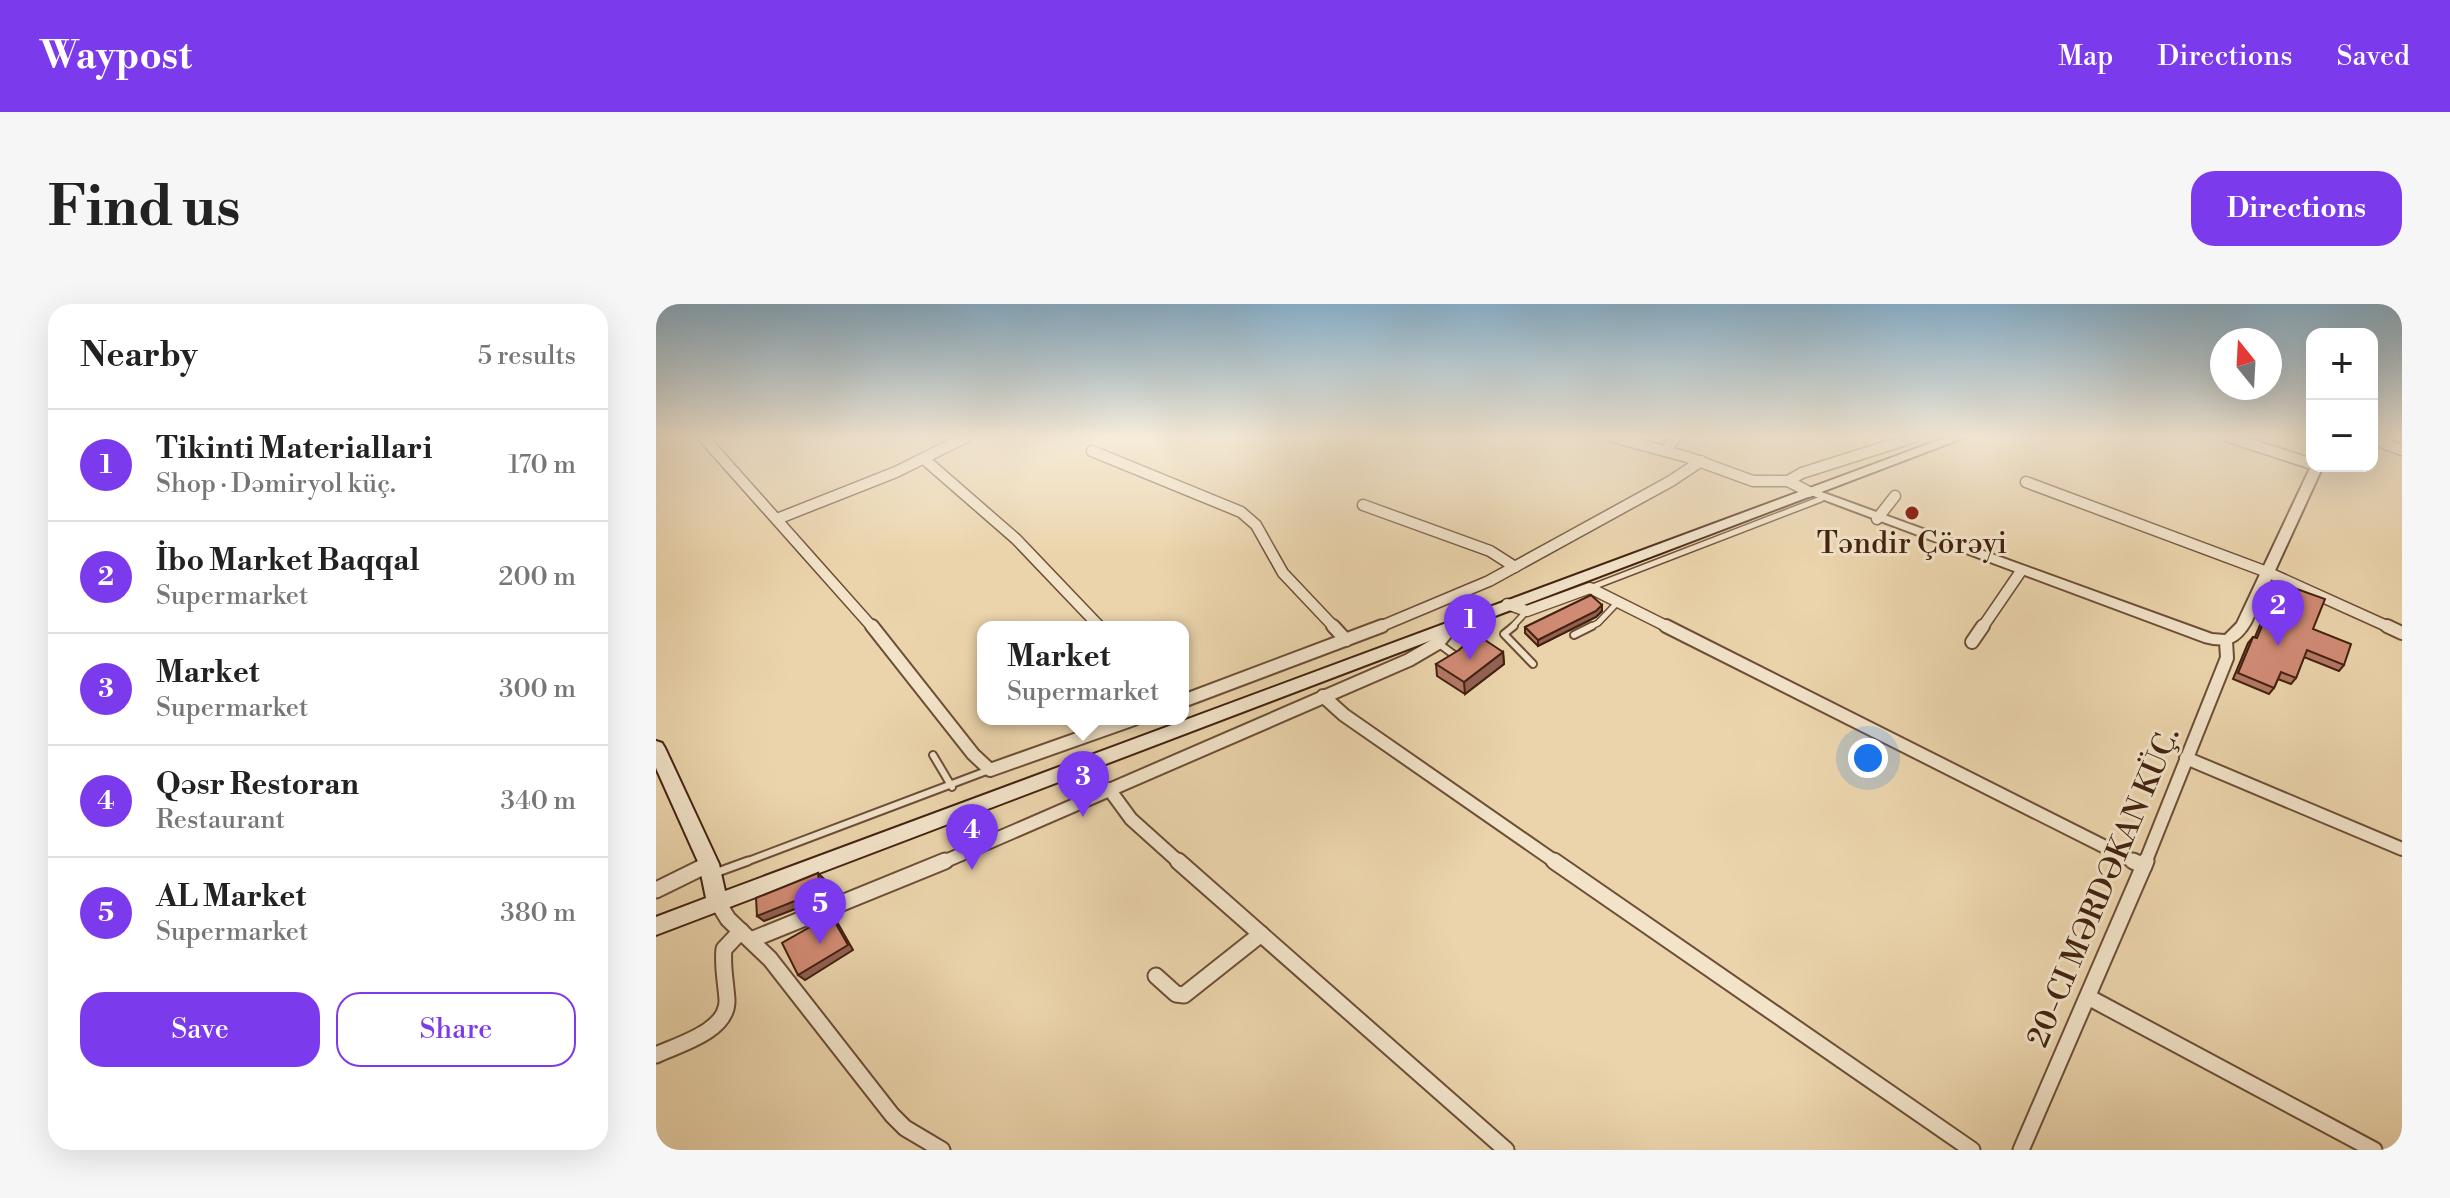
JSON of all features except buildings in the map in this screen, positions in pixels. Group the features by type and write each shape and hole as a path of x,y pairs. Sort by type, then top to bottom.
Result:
{"main road":[{"path":"1189,718 1452,626 1840,476"},
{"path":"1189,712 1844,476"},
{"path":"656,917 713,884 1154,725"},
{"path":"656,926 713,884 1168,725"},
{"path":"656,748 713,884"}],"street":[{"path":"739,476 882,638 973,754 990,770 1117,725"},
{"path":"777,519 881,476"},
{"path":"944,476 1016,539 1094,621"},
{"path":"1154,476 1241,512 1256,525 1283,573 1346,640"},
{"path":"1189,699 1443,601 1515,567 1678,476"},
{"path":"1741,476 1805,490 2021,571 2209,638 2226,641 2238,635 2309,476"},
{"path":"1803,476 1805,490"},
{"path":"2026,482 2267,572 2402,633"},
{"path":"1877,519 1895,496"},
{"path":"1363,505 1490,551 1515,567"},
{"path":"1972,642 2021,571"},
{"path":"1507,604 1527,611 1590,588 2144,866"},
{"path":"656,1055 706,1031 724,1017 727,1004 724,949 746,936 838,907 1409,660 1438,643 1452,626"},
{"name":"20-CI MƏRDƏKAN KÜÇ.","path":"2021,1150 2144,866 2227,658 2226,641"},
{"path":"1323,696 1344,715 1972,1150"},
{"path":"2186,758 2402,849"},
{"path":"1109,789 1131,819 1506,1150"},
{"path":"656,890 713,884 728,919 770,959 892,1115 905,1128 942,1150"},
{"path":"1156,976 1176,994 1184,995 1261,934"},
{"path":"2088,997 2374,1150"}],"lane":[{"path":"1590,588 1805,490"},
{"path":"1574,635 1598,623 1618,602"},
{"path":"1527,611 1504,634 1533,664"},
{"path":"1438,643 1457,657"},
{"path":"933,755 952,787"},
{"path":"713,884 990,770"}],"place":[{"name":"Təndir Çörəyi","path":"1912,513"},
{"name":"İbo Market Baqqal","path":"2278,646"},
{"name":"Tikinti Materiallari","path":"1470,660"},
{"name":"Market","path":"1083,817"},
{"name":"Qəsr Restoran","path":"972,870"},
{"name":"AL Market","path":"820,944"}]}
